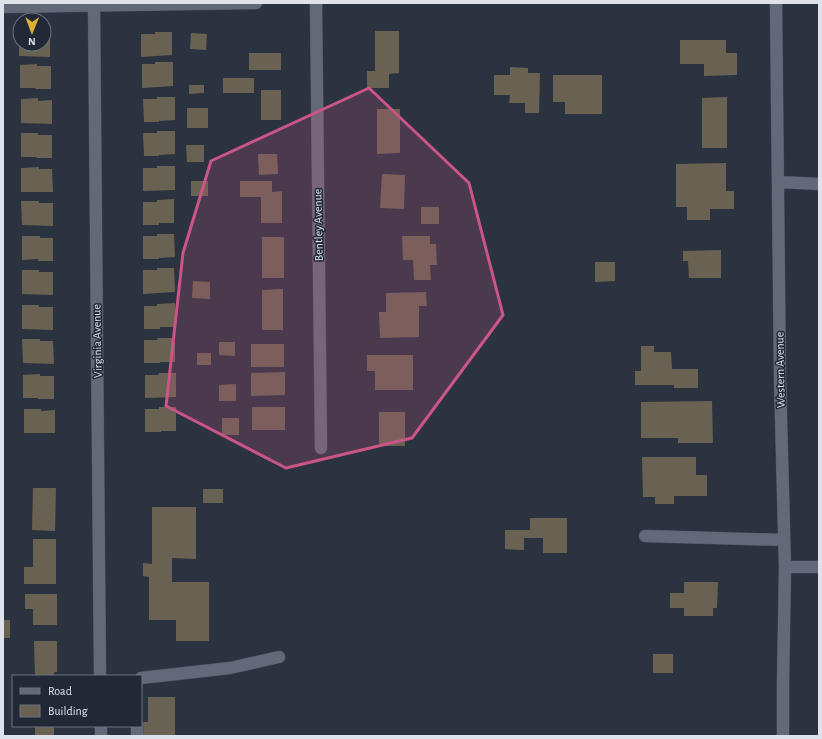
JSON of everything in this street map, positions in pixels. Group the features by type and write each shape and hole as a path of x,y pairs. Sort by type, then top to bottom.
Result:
{"street":[{"path":"3,7 256,3"},
{"name":"Bentley Avenue","path":"316,3 321,448"},
{"name":"Western Avenue","path":"776,3 780,380 785,567 783,736"},
{"name":"Virginia Avenue","path":"94,6 100,675"},
{"path":"778,182 819,184"},
{"path":"645,536 784,540"},
{"path":"785,567 819,567"},
{"path":"142,678 230,668 279,657"}],"highlighted area":[{"path":"369,88 469,183 503,315 412,438 286,468 166,406 183,253 211,161"}],"building":[{"path":"375,31 399,31 399,73 389,74 389,88 367,88 367,71 375,71"},
{"path":"155,32 172,32 172,55 141,57 141,34 155,34"},
{"path":"191,33 207,34 206,50 190,49"},
{"path":"680,40 726,40 726,53 737,53 737,75 704,76 704,64 680,64"},
{"path":"19,52 50,52 50,57 19,56"},
{"path":"249,53 281,53 281,70 249,70"},
{"path":"155,62 173,62 173,86 142,88 142,64 155,64"},
{"path":"37,64 37,66 51,66 51,89 20,88 20,65"},
{"path":"510,67 528,68 528,73 540,73 539,113 525,113 525,103 509,103 510,95 494,95 494,75 510,75"},
{"path":"553,75 602,75 602,114 565,114 565,102 553,102"},
{"path":"223,78 254,78 254,93 223,93"},
{"path":"189,85 204,85 204,93 189,94"},
{"path":"261,90 281,90 281,120 261,120"},
{"path":"157,97 175,97 175,120 144,122 143,99 157,99"},
{"path":"727,97 727,148 702,148 702,98"},
{"path":"38,98 38,101 52,100 52,124 21,123 21,99"},
{"path":"187,108 208,108 208,128 187,128"},
{"path":"377,109 400,109 400,153 377,154"},
{"path":"157,131 175,131 175,154 144,156 143,133 157,133"},
{"path":"21,133 52,135 52,158 21,157"},
{"path":"186,145 204,145 204,162 187,162"},
{"path":"258,154 277,154 278,174 259,175"},
{"path":"726,163 726,191 734,191 734,209 710,209 710,220 687,220 687,207 676,207 676,164"},
{"path":"157,166 175,166 175,190 143,191 143,168 157,168"},
{"path":"39,167 39,169 52,169 53,192 21,192 21,168"},
{"path":"382,174 405,175 404,209 380,208"},
{"path":"191,181 208,181 208,196 191,196"},
{"path":"240,181 272,181 272,192 282,191 282,223 261,223 261,197 240,197"},
{"path":"174,199 174,223 143,225 143,202 157,202 157,200"},
{"path":"21,201 53,203 53,226 22,225"},
{"path":"421,207 439,207 439,224 421,224"},
{"path":"157,234 174,234 175,257 143,259 143,236 157,236"},
{"path":"22,236 53,238 53,261 38,261 38,259 22,260"},
{"path":"402,236 430,236 430,244 436,244 437,265 430,265 431,280 414,280 413,260 403,260"},
{"path":"262,237 284,237 284,278 262,278"},
{"path":"721,250 721,278 689,278 688,261 683,261 683,251"},
{"path":"595,262 615,262 615,281 595,282"},
{"path":"157,268 174,268 175,292 143,294 143,270 157,270"},
{"path":"22,270 53,272 53,295 22,294"},
{"path":"193,281 210,282 210,299 192,298"},
{"path":"283,289 283,330 262,330 262,290"},
{"path":"426,292 427,306 419,306 419,337 380,338 379,312 386,312 386,293"},
{"path":"175,303 175,327 144,329 144,306 157,306 157,304"},
{"path":"22,305 53,307 53,330 22,329"},
{"path":"157,338 175,338 175,362 144,363 144,340 158,340"},
{"path":"22,339 53,341 54,364 23,363"},
{"path":"219,342 235,342 235,356 219,355"},
{"path":"251,344 284,344 284,367 251,367"},
{"path":"641,346 654,346 654,352 671,352 672,369 698,369 698,388 674,388 674,385 635,385 635,371 641,371"},
{"path":"197,353 211,353 211,365 197,365"},
{"path":"367,355 413,355 413,390 375,390 375,371 367,371"},
{"path":"285,372 285,395 251,396 251,373"},
{"path":"159,373 176,373 176,397 145,398 145,375 158,375"},
{"path":"40,374 40,376 54,376 54,399 23,398 23,375"},
{"path":"236,384 236,401 219,401 219,385"},
{"path":"712,401 713,443 678,443 678,438 641,438 641,402"},
{"path":"159,407 176,407 176,431 145,432 145,409 159,409"},
{"path":"252,407 285,407 285,430 252,430"},
{"path":"24,409 41,409 41,411 55,410 55,433 24,433"},
{"path":"379,412 405,412 405,446 379,446"},
{"path":"222,418 239,418 239,435 222,435"},
{"path":"642,457 696,457 696,475 707,475 707,496 674,496 674,504 655,504 655,497 643,497"},
{"path":"33,488 56,488 55,531 32,530"},
{"path":"203,489 223,489 223,503 203,503"},
{"path":"152,507 196,507 196,559 172,558 172,582 209,582 209,641 176,641 176,620 149,620 149,577 143,576 143,563 152,564"},
{"path":"530,518 567,518 567,553 543,553 543,538 524,538 524,550 505,549 505,530 530,530"},
{"path":"33,539 56,539 56,584 24,584 24,567 33,567"},
{"path":"684,582 718,582 717,608 713,608 713,616 684,616 684,608 670,608 670,593 684,593"},
{"path":"25,594 57,594 57,625 33,625 33,609 25,609"},
{"path":"3,620 10,620 10,638 3,638"},
{"path":"34,641 57,641 57,672 54,672 54,675 35,675"},
{"path":"653,654 673,654 673,673 653,673"},
{"path":"148,697 175,697 175,736 143,736 143,722 148,722"},
{"path":"35,727 54,727 54,736 35,736"}]}
